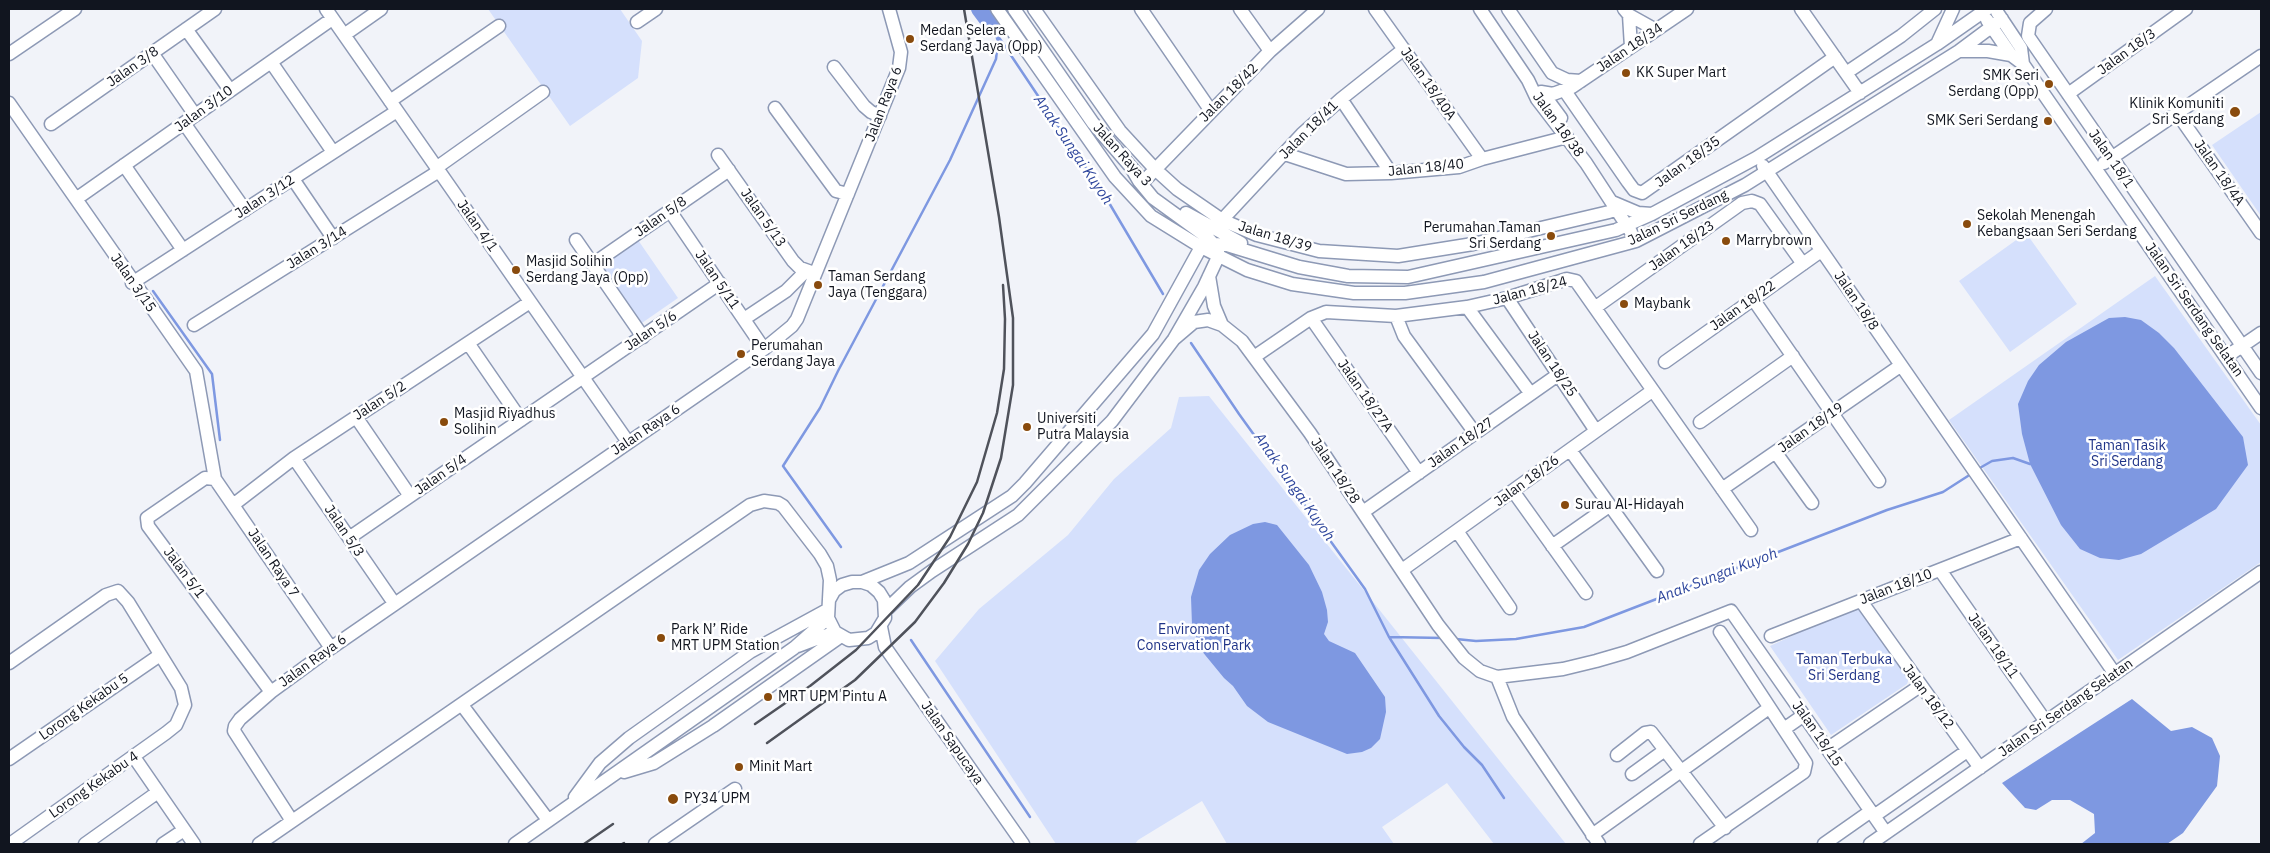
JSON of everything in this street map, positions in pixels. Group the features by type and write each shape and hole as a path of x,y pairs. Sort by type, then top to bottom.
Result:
{"street":[{"path":"9,54 75,9"},
{"name":"Jalan 3/8","path":"50,124 215,9"},
{"path":"344,35 381,9"},
{"path":"637,22 656,9"},
{"name":"Jalan Raya 6","path":"292,821 238,738 234,731 235,726 271,692 331,648 764,349 779,338 797,319 810,272 848,194 901,59 896,28 889,9"},
{"name":"Jalan Raya 3","path":"997,9 1045,80 1115,177 1152,216 1221,258"},
{"name":"Jalan Raya 3","path":"1014,9 1093,123 1144,181 1171,204 1223,234 1298,267"},
{"name":"Jalan 18/39","path":"1034,9 1120,130 1155,169 1178,189 1222,220 1257,235 1319,251 1398,256 1473,244 1610,207"},
{"path":"1141,9 1211,111"},
{"path":"1240,9 1270,52"},
{"name":"Jalan 18/42","path":"1144,181 1270,52 1318,9"},
{"name":"Jalan 18/40A","path":"1375,9 1482,159"},
{"name":"Jalan 18/38","path":"1480,9 1528,80 1548,114 1563,128 1610,207 1628,226 1636,241"},
{"path":"1508,9 1552,73 1567,80 1573,87 1562,106 1563,128"},
{"name":"Jalan 18/34","path":"1542,92 1553,94 1573,87 1687,9"},
{"path":"1801,9 1860,93"},
{"path":"1846,73 1901,36 1935,9"},
{"path":"1937,44 1953,9"},
{"name":"Jalan 18/3","path":"2068,94 2186,9"},
{"path":"1626,12 1656,30"},
{"path":"1626,12 1631,47"},
{"name":"Jalan 18/1","path":"2041,12 2030,23 2028,36 2261,373"},
{"name":"Jalan 4/1","path":"329,14 628,442"},
{"name":"Jalan 3/10","path":"76,200 270,62 329,14"},
{"name":"Jalan Sri Serdang","path":"1298,267 1348,276 1408,277 1592,236 1628,226 1756,158 1937,44 1989,14"},
{"name":"Jalan Sri Serdang","path":"1221,258 1247,270 1292,284 1322,290 1354,293 1405,293 1484,282 1636,241 1767,172 1959,50 1989,14"},
{"name":"Jalan Sri Serdang Selatan","path":"1989,14 2011,55 2023,64 2261,408"},
{"name":"Jalan Sri Serdang Selatan","path":"1989,14 2022,48 2023,64"},
{"name":"Jalan 3/12","path":"132,283 333,152 499,26"},
{"path":"186,29 230,90"},
{"name":"Jalan 18/41","path":"1222,220 1302,134 1341,99 1404,49"},
{"path":"1959,50 1988,51 2011,55"},
{"path":"152,53 195,115"},
{"path":"2096,169 2261,56"},
{"name":"Jalan 18/35","path":"1573,87 1628,182 1634,190 1642,193 1835,57"},
{"path":"270,62 333,152"},
{"path":"834,67 864,106 870,112 880,116"},
{"path":"1528,80 1542,92 1563,128"},
{"name":"Jalan 3/14","path":"194,325 333,238 438,169 543,92"},
{"path":"1341,99 1391,173"},
{"name":"Jalan 3/15","path":"9,103 132,283 196,370 215,479"},
{"path":"776,108 836,191 848,194"},
{"name":"Jalan 18/4A","path":"2177,113 2261,233"},
{"path":"1548,114 1551,126 1548,142 1579,153"},
{"path":"184,123 245,210"},
{"name":"Jalan 18/40","path":"1285,154 1346,174 1391,173 1459,167 1548,142 1563,128"},
{"name":"Jalan 5/13","path":"718,155 793,261 810,272"},
{"name":"Jalan 18/8","path":"1756,158 2115,674"},
{"path":"1745,185 1778,187 1780,173 1785,160"},
{"path":"124,165 182,250"},
{"path":"886,610 910,587 932,571 1018,515 1112,421 1174,339 1221,258 1214,244 1154,198 1139,181 1132,169"},
{"name":"Jalan 5/8","path":"593,264 729,170"},
{"path":"293,179 333,238"},
{"name":"Jalan 18/23","path":"1596,307 1742,203 1752,201 1760,204 1803,264"},
{"path":"1592,236 1605,221 1610,207 1652,214"},
{"name":"Jalan 5/11","path":"670,211 764,349"},
{"path":"1183,236 1192,263"},
{"path":"576,240 642,337"},
{"path":"862,582 908,563 1012,496 1153,334 1201,247 1214,244 1227,245 1298,267"},
{"name":"Jalan 18/22","path":"1665,362 1821,250"},
{"path":"744,319 786,291 810,272"},
{"name":"Jalan 18/28","path":"1209,276 1214,306 1222,324 1242,341 1310,433 1438,626 1464,658 1480,670 1497,677"},
{"name":"Jalan 18/24","path":"1254,358 1310,318 1326,312 1396,316 1467,307 1507,298 1567,279 1576,281 1751,530"},
{"name":"Jalan 5/6","path":"582,378 720,284"},
{"name":"Jalan 18/25","path":"1507,298 1596,431"},
{"path":"1753,299 1879,481"},
{"name":"Jalan 5/2","path":"233,505 294,458 530,302"},
{"path":"1467,307 1531,394"},
{"path":"1396,316 1404,336 1476,433"},
{"name":"Jalan 18/27A","path":"1310,318 1419,473"},
{"path":"1174,339 1194,322 1208,320 1222,324"},
{"path":"2226,357 2261,333"},
{"path":"468,343 521,420"},
{"path":"1700,422 1793,356"},
{"name":"Jalan 18/19","path":"1722,489 1900,366"},
{"name":"Jalan 18/27","path":"1363,512 1559,374"},
{"name":"Jalan 5/4","path":"349,538 582,378"},
{"name":"Jalan 18/26","path":"1402,570 1652,391"},
{"path":"356,417 410,496"},
{"path":"1570,450 1657,572"},
{"path":"1776,453 1812,503"},
{"name":"Jalan 5/3","path":"294,458 394,603"},
{"name":"Jalan 5/1","path":"215,479 205,478 147,518 148,526 271,692"},
{"name":"Jalan Raya 7","path":"215,479 331,648"},
{"path":"1513,491 1586,593"},
{"path":"259,844 750,505 764,501 778,503 800,526 827,566 830,580 828,609 838,634 849,640 868,638 885,647"},
{"path":"1552,546 1609,506"},
{"path":"1457,531 1510,608"},
{"name":"Jalan 18/10","path":"1771,636 2021,538"},
{"name":"Jalan 18/11","path":"1940,570 2046,722"},
{"name":"Jalan Sri Serdang Selatan","path":"1870,844 2261,572"},
{"path":"515,844 568,804 794,648 828,609 834,591 842,585 862,582 871,585 879,592 884,600 886,610 881,627 885,647"},
{"path":"9,663 112,592 118,591 123,595 160,655"},
{"name":"Jalan 18/12","path":"1861,601 1980,768"},
{"path":"568,804 600,763 629,738 750,652 828,609"},
{"name":"Jalan 18/15","path":"1497,677 1563,669 1596,662 1627,652 1731,611 1886,833"},
{"path":"868,638 881,627"},
{"path":"1700,844 1804,772 1806,763 1720,632"},
{"path":"794,648 838,634"},
{"path":"593,788 627,771 654,762 712,726 838,634"},
{"name":"Jalan Sapucaya","path":"885,647 1018,842"},
{"name":"Lorong Kekabu 4","path":"10,844 134,757 176,725 185,705 184,698 181,688 160,655"},
{"name":"Lorong Kekabu 5","path":"9,759 160,655"},
{"path":"1497,677 1513,717 1595,840 1682,770 1769,708"},
{"path":"1827,749 1920,686"},
{"path":"462,705 548,820"},
{"path":"1784,729 1804,715"},
{"path":"1617,754 1648,732 1651,732 1725,828"},
{"path":"1632,774 1665,750"},
{"path":"1824,844 1967,751"},
{"path":"134,757 194,844"},
{"path":"655,844 735,789"},
{"path":"85,844 158,792"},
{"path":"163,844 184,830"}],"green space":[{"path":"488,9 620,9 642,41 638,78 570,126"},
{"path":"2261,112 2261,216 2212,145"},
{"path":"2026,233 2077,304 2010,352 1959,281"},
{"path":"638,240 678,298 639,325 599,268"},
{"name":"Taman Tasik Sri Serdang","path":"2155,276 2261,425 2261,562 2118,660 1949,420"},
{"name":"Enviroment Conservation Park","path":"1209,396 1566,844 1494,844 1447,783 1382,827 1394,844 1227,844 1202,801 1138,840 1135,844 1056,844 935,661 979,609 1068,535 1114,479 1171,428 1179,397"},
{"name":"Taman Terbuka Sri Serdang","path":"1855,607 1862,609 1910,676 1907,684 1831,735 1770,646"}],"water":[{"path":"2125,317 2141,320 2159,333 2174,348 2243,437 2248,465 2216,509 2141,554 2119,560 2100,558 2080,549 2061,525 2030,464 2022,434 2018,404 2028,381 2039,365 2066,342 2109,318"},
{"path":"1265,522 1277,525 1309,565 1322,592 1327,610 1328,622 1324,634 1329,641 1355,653 1385,697 1386,712 1380,739 1371,748 1362,752 1347,754 1268,722 1247,706 1233,686 1201,650 1192,625 1191,597 1199,570 1210,554 1230,535 1253,524"},
{"path":"2132,699 2171,731 2192,727 2212,738 2220,756 2217,786 2183,833 2167,844 2081,844 2095,833 2094,814 2070,800 2052,800 2036,810 2025,808 2002,783"}],"waterway":[{"name":"Anak Sungai Kuyoh","path":"979,9 994,29"},
{"path":"841,547 783,466 820,408 950,160 996,59 998,41 994,29"},
{"name":"Anak Sungai Kuyoh","path":"996,33 1105,196 1163,294"},
{"path":"153,291 212,374 220,440"},
{"name":"Anak Sungai Kuyoh","path":"1191,343 1239,414 1365,589 1389,637 1439,716 1464,747 1482,765 1504,798"},
{"name":"Anak Sungai Kuyoh","path":"1978,469 1992,461 2013,458 2030,464"},
{"name":"Anak Sungai Kuyoh","path":"1456,639 1476,641 1516,639 1584,627 1887,510 1943,492 1971,474"},
{"name":"Anak Sungai Kuyoh","path":"1389,637 1443,638"},
{"path":"911,640 1030,817"}],"railway":[{"path":"767,743 855,680 915,622 944,583 968,544 983,513 1001,458 1013,385 1013,318 999,217 964,9"},
{"path":"755,724 810,686 856,650 918,585 950,537 977,482 997,413 1004,369 1005,319 1003,285"},
{"path":"584,844 613,824"}],"place":[{"name":"Medan Selera Serdang Jaya (Opp)","path":"910,39"},
{"name":"KK Super Mart","path":"1626,73"},
{"name":"SMK Seri Serdang (Opp)","path":"2049,84"},
{"name":"Klinik Komuniti Sri Serdang","path":"2235,112"},
{"name":"SMK Seri Serdang","path":"2048,121"},
{"name":"Sekolah Menengah Kebangsaan Seri Serdang","path":"1967,224"},
{"name":"Perumahan Taman Sri Serdang","path":"1551,236"},
{"name":"Marrybrown","path":"1726,241"},
{"name":"Masjid Solihin Serdang Jaya (Opp)","path":"516,270"},
{"name":"Taman Serdang Jaya (Tenggara)","path":"818,285"},
{"name":"Maybank","path":"1624,304"},
{"name":"Perumahan Serdang Jaya","path":"741,354"},
{"name":"Masjid Riyadhus Solihin","path":"444,422"},
{"name":"Universiti Putra Malaysia","path":"1027,427"},
{"name":"Surau Al-Hidayah","path":"1565,505"},
{"name":"Park N’ Ride MRT UPM Station","path":"661,638"},
{"name":"MRT UPM Pintu A","path":"768,697"},
{"name":"Minit Mart","path":"739,767"},
{"name":"PY34 UPM","path":"673,799"}]}
